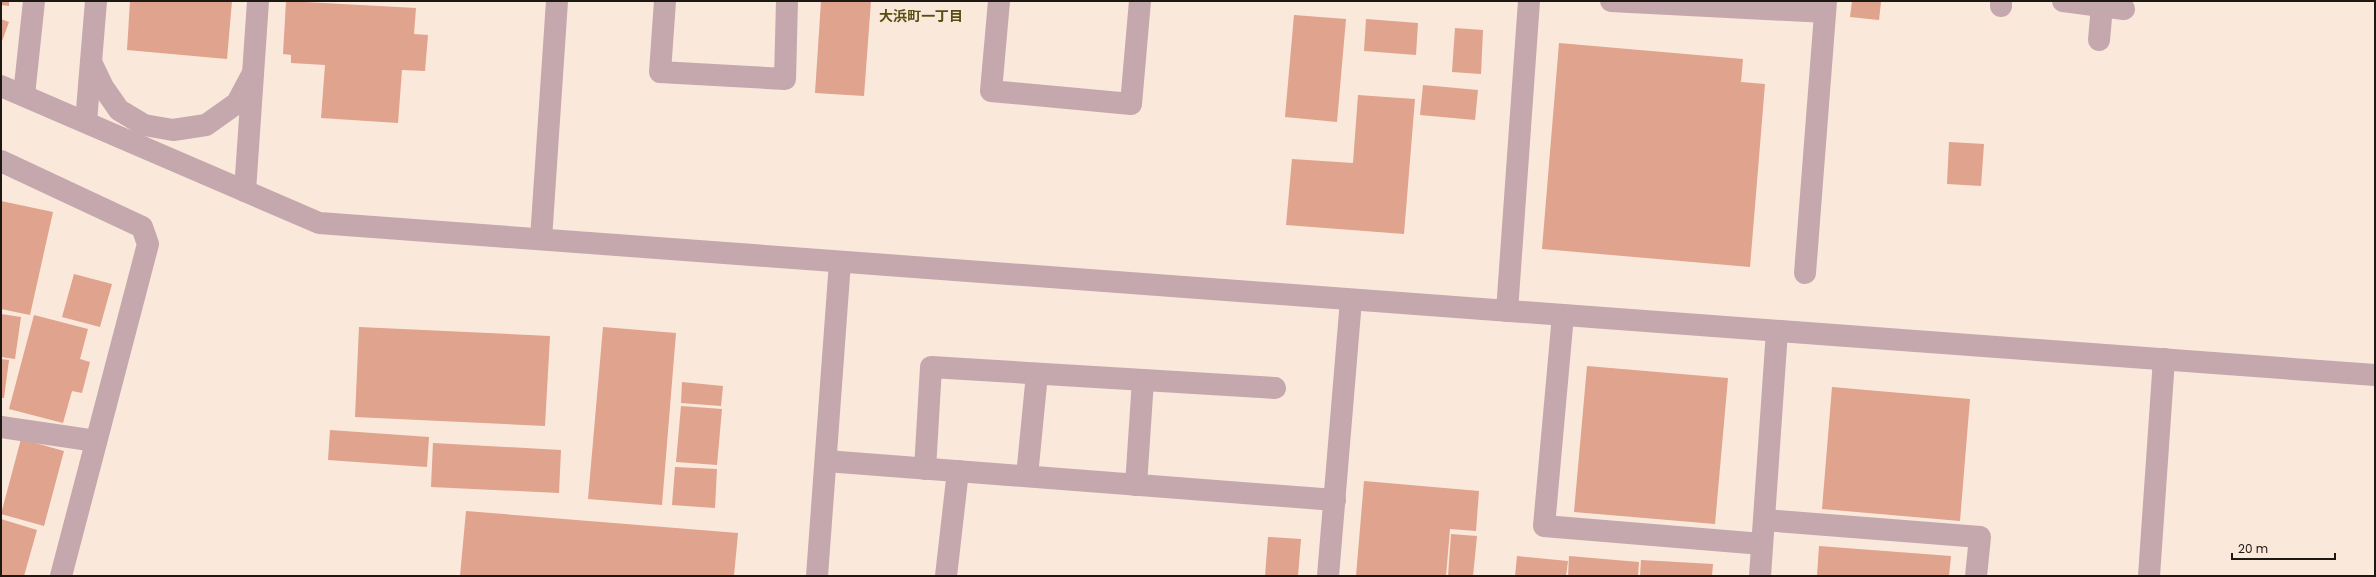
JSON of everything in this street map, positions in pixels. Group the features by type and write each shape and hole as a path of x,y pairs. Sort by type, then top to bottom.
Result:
{"street":[{"path":"24,96 34,1"},
{"path":"86,122 96,1"},
{"path":"245,191 258,1"},
{"path":"542,239 557,1"},
{"path":"665,1 660,72 785,78 787,1"},
{"path":"999,1 991,91 1132,104 1140,1"},
{"path":"1507,311 1529,1"},
{"path":"1611,1 1826,7 1805,273"},
{"path":"2063,1 2124,9"},
{"path":"2099,40 2102,6"},
{"path":"91,62 102,87 119,110 144,125 173,130 206,125 237,103 253,72"},
{"path":"1,86 319,223 2375,375"},
{"path":"1,161 142,226 148,244 61,576"},
{"path":"817,576 840,262"},
{"path":"1328,576 1351,300"},
{"path":"1563,315 1544,526 1762,544"},
{"path":"1760,576 1778,331"},
{"path":"2149,576 2164,360"},
{"path":"925,469 931,367 1275,388"},
{"path":"1027,476 1037,374"},
{"path":"1136,485 1143,380"},
{"path":"1,427 96,441"},
{"path":"826,461 1334,500"},
{"path":"946,576 958,471"},
{"path":"1764,520 1980,537 1976,576"}],"building":[{"path":"1,1 9,1 9,6 1,5"},
{"path":"130,1 232,1 227,59 127,50"},
{"path":"286,1 416,8 414,34 428,35 425,71 402,70 398,123 321,118 325,65 291,63 291,55 283,54"},
{"path":"821,1 871,1 864,96 815,93"},
{"path":"1852,1 1881,2 1879,20 1850,17"},
{"path":"1294,15 1346,19 1337,122 1285,117"},
{"path":"1,19 9,22 1,44"},
{"path":"1366,19 1418,23 1416,55 1364,51"},
{"path":"1455,28 1483,30 1481,74 1452,72"},
{"path":"1559,43 1743,59 1741,82 1765,84 1750,267 1542,249"},
{"path":"1423,85 1478,90 1475,120 1420,115"},
{"path":"1358,95 1415,99 1404,234 1286,225 1292,159 1353,163"},
{"path":"1949,142 1984,144 1981,186 1947,184"},
{"path":"1,201 53,212 30,315 1,309"},
{"path":"74,274 112,284 100,327 62,317"},
{"path":"1,314 21,317 15,359 1,357"},
{"path":"34,315 88,329 80,359 90,362 82,393 72,391 63,423 9,409"},
{"path":"359,327 550,336 545,426 355,417"},
{"path":"603,327 676,333 662,505 588,499"},
{"path":"1,359 9,360 4,398 1,398"},
{"path":"1587,366 1728,378 1715,524 1574,512"},
{"path":"682,382 723,386 721,406 681,403"},
{"path":"1832,387 1970,399 1960,521 1822,509"},
{"path":"681,406 722,409 717,465 676,462"},
{"path":"330,430 429,437 427,467 328,460"},
{"path":"21,439 64,451 44,526 1,514"},
{"path":"433,443 561,450 559,493 431,487"},
{"path":"675,467 717,469 715,508 672,505"},
{"path":"1364,481 1479,491 1476,531 1450,529 1446,576 1356,576"},
{"path":"466,511 738,533 734,576 460,576"},
{"path":"1,519 37,530 24,576 1,576"},
{"path":"1451,534 1477,536 1473,576 1448,576"},
{"path":"1268,537 1301,539 1298,576 1265,576"},
{"path":"1819,546 1951,556 1949,576 1817,576"},
{"path":"1517,556 1568,561 1566,576 1515,576"},
{"path":"1569,556 1639,562 1638,576 1568,576"},
{"path":"1641,560 1713,564 1712,576 1640,576"}],"district":[{"name":"大浜町一丁目","path":"921,16"}]}
